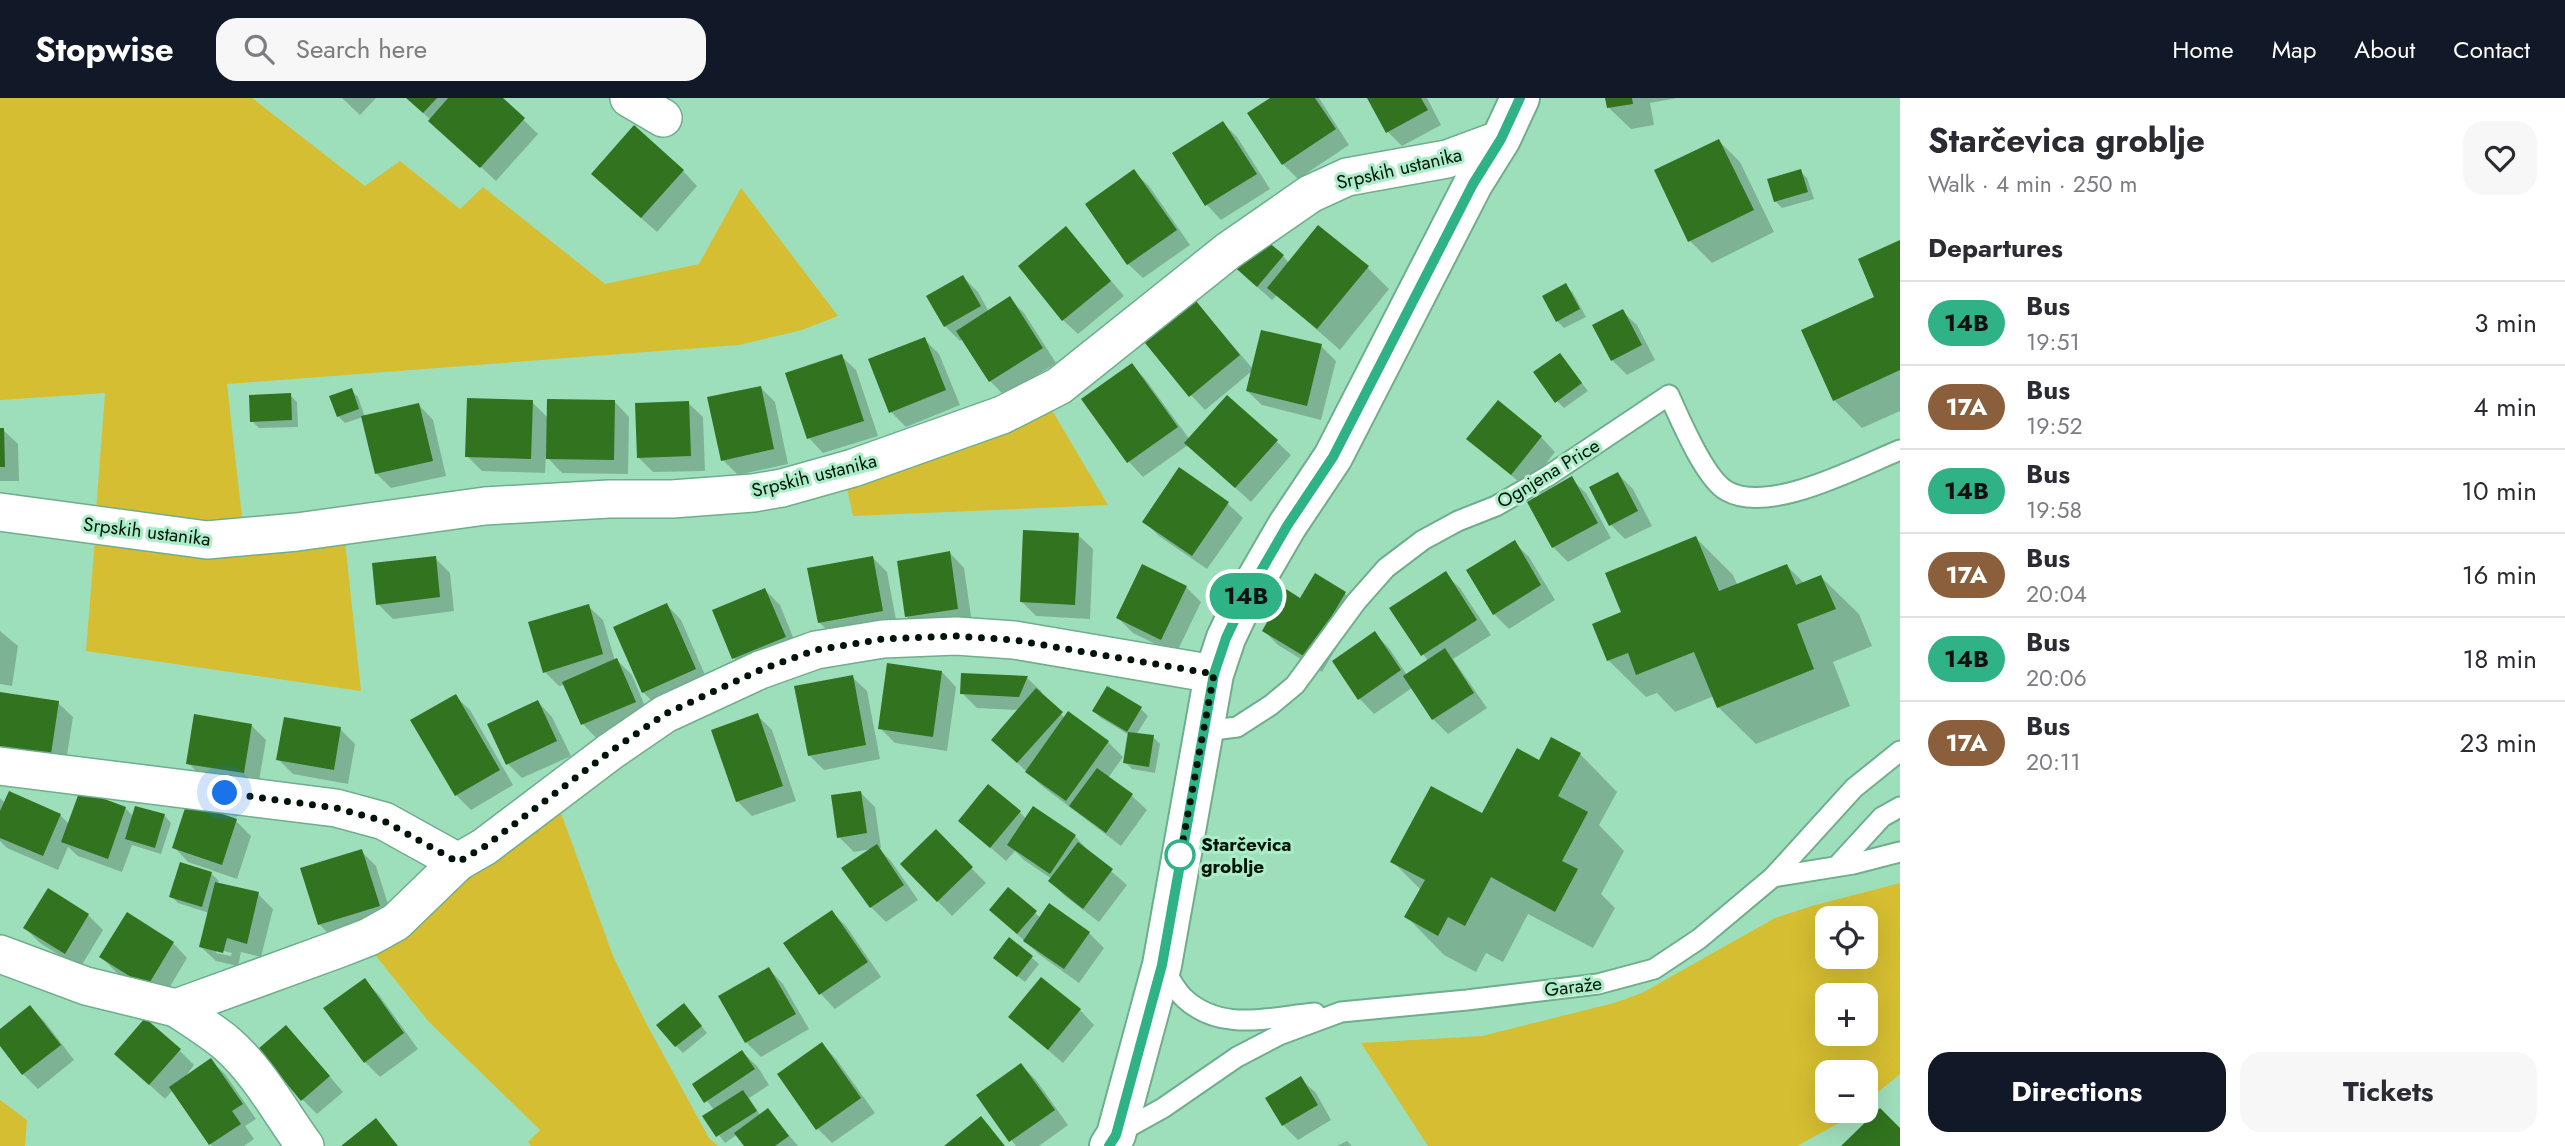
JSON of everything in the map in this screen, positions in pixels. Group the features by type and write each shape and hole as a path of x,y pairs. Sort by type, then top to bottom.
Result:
{"street":[{"path":"629,98 663,118"},
{"name":"Srpskih ustanika","path":"1114,1142 1162,965 1214,674 1226,638 1243,602 1287,526 1333,457 1520,98"},
{"name":"Srpskih ustanika","path":"0,512 207,540 297,532 485,506 609,499 673,499 782,488 853,468 1002,415 1059,386 1228,251 1310,194 1347,177 1447,159 1501,139"},
{"path":"176,1008 369,937 396,922 458,862 484,847 611,751 665,714 760,670 816,650 883,639 1014,640 1214,674"},
{"path":"0,766 163,784 336,808 384,821 458,862"},
{"path":"0,954 86,986 176,1008 225,1042 237,1054 305,1146"}],"lane":[{"name":"Ognjena Price","path":"1205,731 1237,727 1271,705 1295,685 1356,602 1386,568 1423,540 1496,506 1548,476 1669,395 1701,460 1713,478 1726,491 1747,498 1780,497 1900,450"},
{"name":"Garaže","path":"1162,965 1183,997 1203,1012 1224,1020 1246,1022 1467,1000 1626,978 1654,969 1699,939 1773,877 1854,788 1900,751"},
{"path":"1836,866 1882,817 1900,807"},
{"path":"1773,877 1900,852"},
{"name":"Garaže","path":"1114,1142 1237,1057 1279,1035 1341,1012"}],"shaded area":[{"path":"0,98 252,98 365,186 400,161 460,209 483,187 605,284 699,264 741,188 838,316 802,330 739,345 227,384 243,526 96,512 105,393 0,400"},
{"path":"1050,407 1108,505 853,516 846,484"},
{"path":"95,539 202,558 345,541 361,691 86,651"},
{"path":"557,802 613,956 709,1138 718,1146 531,1146 528,1142 540,1130 429,1022 372,951"},
{"path":"1900,883 1900,1074 1878,1092 1878,1060 1815,1060 1815,1123 1839,1123 1797,1146 1428,1146 1361,1043 1482,1036 1614,1003 1642,993 1775,918 1812,906"},
{"path":"0,1100 27,1120 25,1146 0,1146"}],"building":[{"path":"406,98 437,98 423,113"},
{"path":"448,98 503,98 525,118 480,168 428,121"},
{"path":"1270,98 1315,98 1336,129 1282,165 1247,113"},
{"path":"1367,98 1421,98 1428,110 1386,133"},
{"path":"1605,98 1632,98 1633,104 1607,108"},
{"path":"1223,121 1257,174 1205,206 1172,153"},
{"path":"634,125 684,170 641,218 591,174"},
{"path":"1719,139 1754,210 1688,242 1654,170"},
{"path":"1134,169 1177,230 1127,265 1085,204"},
{"path":"1801,169 1808,192 1774,202 1767,179"},
{"path":"1318,225 1369,266 1317,329 1267,288"},
{"path":"1066,226 1111,281 1062,321 1018,266"},
{"path":"1256,232 1284,255 1257,287 1230,263"},
{"path":"1900,240 1900,370 1833,401 1801,330 1874,297 1858,259"},
{"path":"963,275 981,306 944,327 926,296"},
{"path":"1566,283 1580,309 1556,322 1542,296"},
{"path":"1010,296 1043,348 989,382 956,331"},
{"path":"1192,296 1240,355 1189,397 1141,338"},
{"path":"1623,309 1642,345 1611,361 1592,325"},
{"path":"1261,330 1322,344 1307,406 1246,391"},
{"path":"925,337 946,390 889,413 868,359"},
{"path":"1560,353 1582,383 1555,403 1533,372"},
{"path":"842,354 864,421 807,439 785,373"},
{"path":"1132,363 1178,427 1127,463 1081,399"},
{"path":"761,386 774,449 721,461 707,397"},
{"path":"352,388 359,409 337,417 329,396"},
{"path":"291,393 292,420 250,422 249,395"},
{"path":"1227,395 1278,440 1235,488 1184,443"},
{"path":"467,398 533,400 531,459 465,457"},
{"path":"547,399 615,400 614,460 546,459"},
{"path":"1498,400 1542,436 1511,475 1466,439"},
{"path":"689,401 691,456 637,458 635,403"},
{"path":"419,403 433,461 375,474 361,416"},
{"path":"0,428 4,428 5,467 0,467"},
{"path":"1179,467 1229,502 1192,556 1142,522"},
{"path":"1618,472 1638,511 1609,526 1589,487"},
{"path":"1572,476 1598,523 1552,548 1527,502"},
{"path":"1023,530 1079,533 1075,605 1020,602"},
{"path":"1696,536 1719,591 1787,564 1796,585 1821,575 1836,609 1797,624 1814,669 1717,708 1694,652 1636,675 1628,653 1607,661 1592,624 1621,612 1605,573"},
{"path":"1515,540 1541,585 1493,615 1466,570"},
{"path":"950,551 958,609 905,617 897,561"},
{"path":"436,556 440,597 376,605 372,563"},
{"path":"873,556 883,611 818,623 807,568"},
{"path":"1142,564 1187,586 1161,640 1116,618"},
{"path":"1446,571 1477,620 1421,656 1389,608"},
{"path":"1315,573 1346,592 1307,658 1262,631 1286,589 1300,598"},
{"path":"765,588 786,637 732,659 712,610"},
{"path":"667,603 696,669 642,693 613,627"},
{"path":"589,604 603,654 543,673 528,622"},
{"path":"1375,631 1401,670 1358,700 1332,661"},
{"path":"1445,648 1474,693 1432,720 1403,676"},
{"path":"617,658 636,702 581,725 562,682"},
{"path":"887,663 942,671 933,737 878,729"},
{"path":"961,673 1028,676 1019,697 960,694"},
{"path":"853,675 866,745 808,756 794,686"},
{"path":"1107,686 1142,707 1127,732 1092,711"},
{"path":"1036,688 1063,712 1017,763 991,740"},
{"path":"0,692 59,701 51,754 0,746"},
{"path":"456,694 500,770 455,796 410,720"},
{"path":"538,700 557,741 506,765 487,724"},
{"path":"1068,711 1109,741 1066,801 1025,772"},
{"path":"758,713 783,786 736,802 711,730"},
{"path":"194,714 252,724 244,773 186,764"},
{"path":"284,717 341,727 334,770 276,760"},
{"path":"1128,732 1154,735 1149,767 1123,763"},
{"path":"1551,737 1581,753 1558,796 1588,812 1562,861 1578,869 1555,912 1491,877 1465,926 1448,917 1438,936 1404,917 1425,880 1390,862 1431,786 1482,813 1517,748 1539,760"},
{"path":"1097,768 1133,794 1106,833 1069,806"},
{"path":"988,784 1021,811 990,848 958,821"},
{"path":"80,790 126,807 108,859 61,842"},
{"path":"9,791 61,814 43,856 0,838 0,811"},
{"path":"861,791 867,833 837,838 831,795"},
{"path":"187,802 237,819 222,865 172,848"},
{"path":"135,806 165,814 155,848 125,839"},
{"path":"1033,806 1076,835 1050,874 1007,845"},
{"path":"936,829 973,867 937,902 900,864"},
{"path":"1078,842 1113,869 1083,909 1048,881"},
{"path":"877,844 904,885 870,908 841,868"},
{"path":"362,849 380,906 318,925 300,868"},
{"path":"180,862 212,872 202,907 169,897"},
{"path":"215,882 259,892 247,944 227,938 223,953 199,947"},
{"path":"1008,887 1037,911 1017,934 989,910"},
{"path":"48,888 89,914 65,954 23,928"},
{"path":"1049,903 1090,932 1064,969 1023,941"},
{"path":"832,910 868,962 819,995 783,943"},
{"path":"127,912 174,942 147,987 99,957"},
{"path":"1009,937 1033,956 1017,977 993,958"},
{"path":"769,967 796,1014 745,1043 718,996"},
{"path":"1041,977 1081,1009 1048,1050 1008,1017"},
{"path":"365,978 404,1033 364,1063 323,1008"},
{"path":"684,1003 702,1026 675,1047 656,1025"},
{"path":"30,1005 61,1045 22,1075 0,1046 0,1029"},
{"path":"145,1018 181,1049 149,1085 114,1054"},
{"path":"286,1025 330,1076 301,1101 258,1049"},
{"path":"822,1042 861,1098 816,1130 777,1074"},
{"path":"742,1050 755,1069 704,1103 692,1084"},
{"path":"211,1058 243,1104 232,1111 241,1124 209,1145 169,1087"},
{"path":"1021,1063 1055,1110 1009,1142 976,1095"},
{"path":"1301,1076 1318,1105 1282,1126 1265,1098"},
{"path":"743,1090 757,1111 716,1137 702,1116"},
{"path":"768,1108 789,1136 775,1146 744,1146 734,1133"},
{"path":"1880,1108 1900,1128 1900,1146 1841,1146 1865,1123 1878,1123"},
{"path":"981,1116 1005,1146 944,1146"},
{"path":"376,1118 398,1146 341,1146"}],"bus line":[{"name":"14B","path":"1109,1146 1116,1135 1162,965 1214,674 1226,638 1243,602 1287,526 1333,457 1520,98"}],"place":[{"name":"Starčevica groblje","path":"1180,855"}],"route":[{"path":"225,793 336,808 384,821 458,862 484,847 611,751 665,714 704,695 760,670 816,650 883,639 956,636 1014,640 1214,674 1179,862 1180,855"}]}
